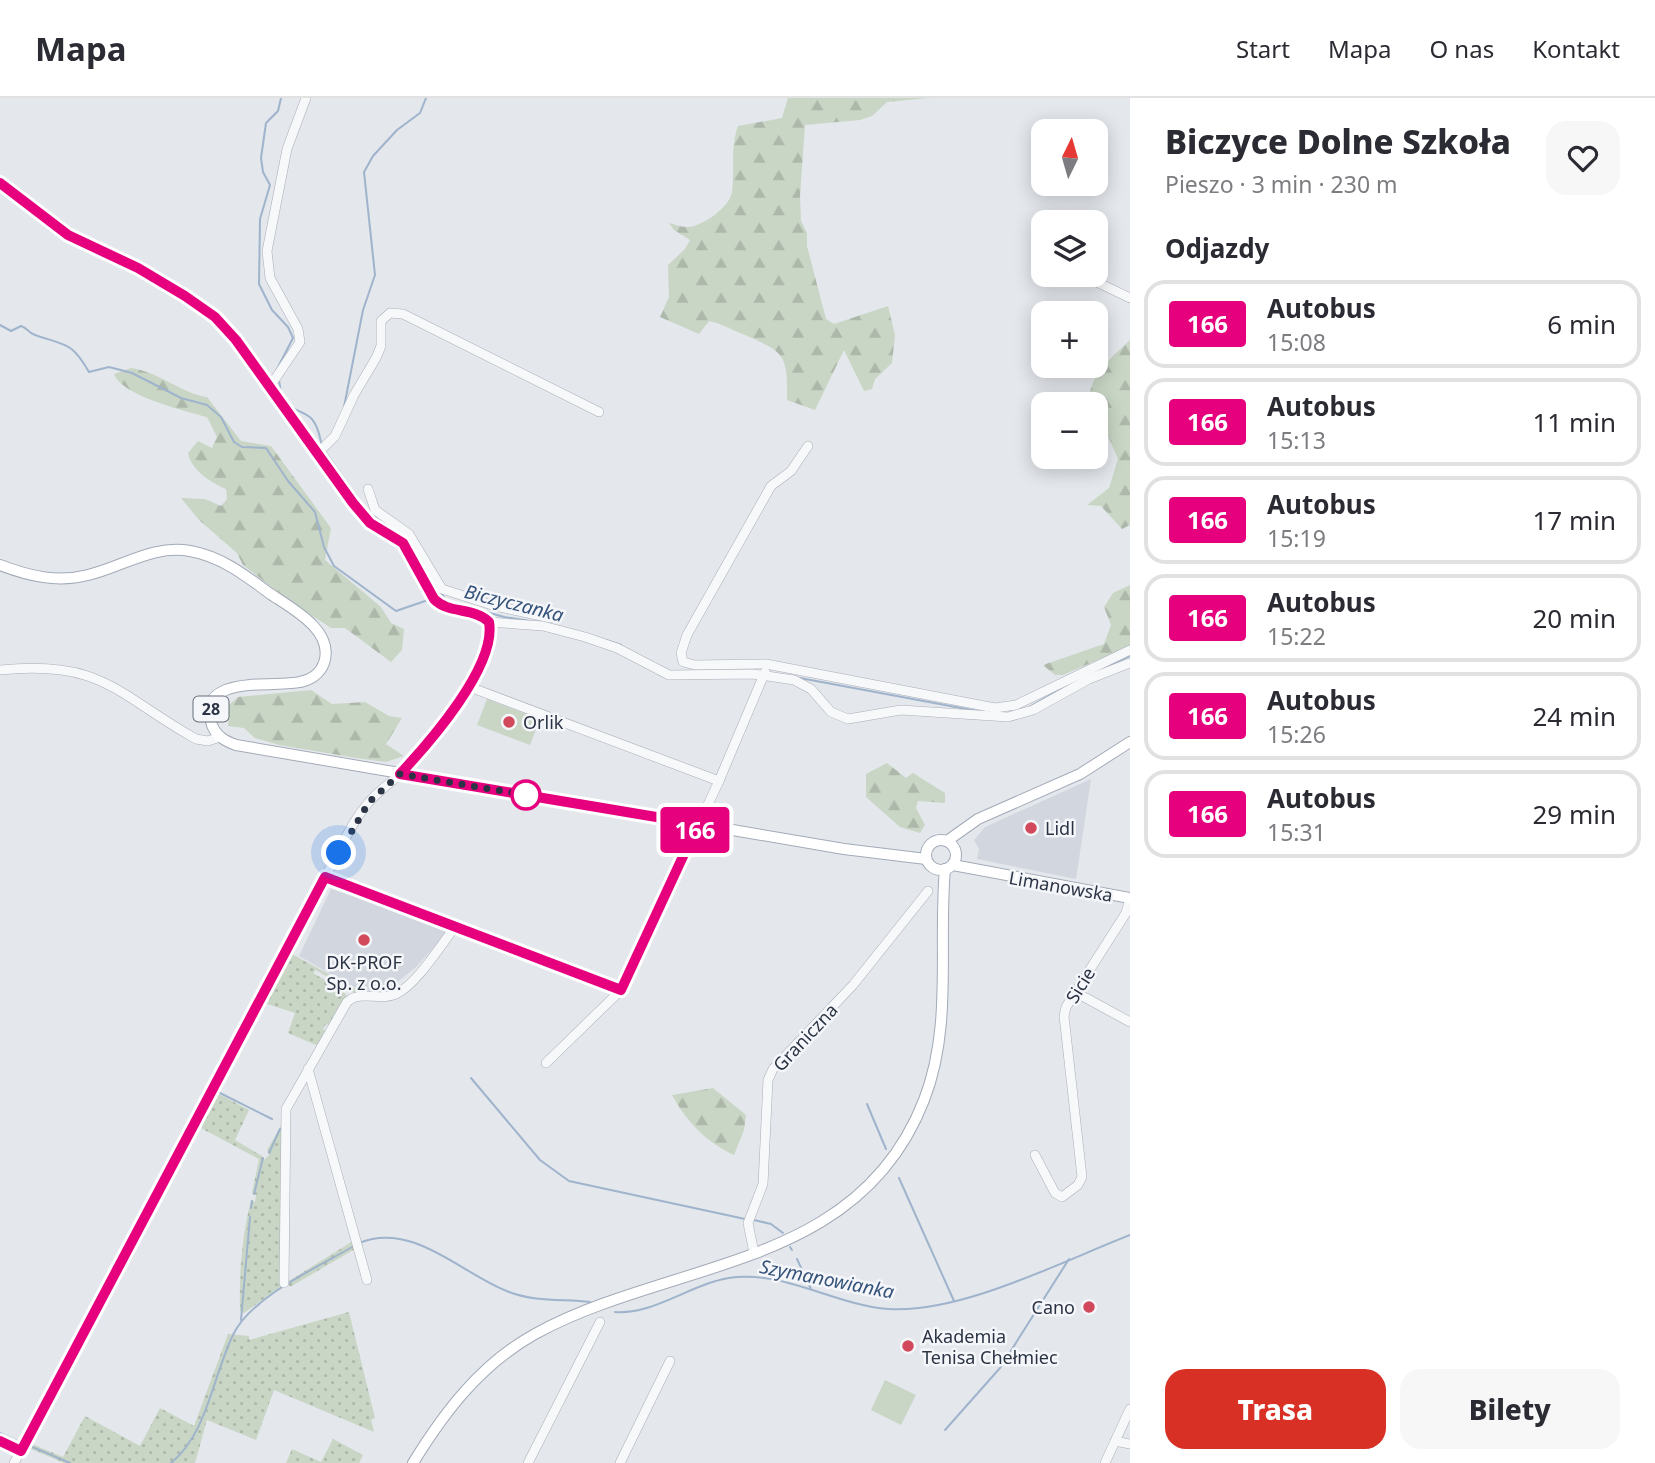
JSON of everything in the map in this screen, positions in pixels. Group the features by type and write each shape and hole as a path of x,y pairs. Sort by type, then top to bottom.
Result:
{"main road":[{"name":"28","path":"0,565 32,575 64,579 88,575 153,552 190,551 225,563 280,600 319,633 325,648 323,665 315,676 301,682 242,685 224,690 214,702 210,715 213,728 220,737 241,747 884,854 926,855 933,841 948,858"},
{"path":"413,1463 462,1393 483,1371 536,1334 754,1253 809,1229 845,1206 884,1169 915,1120 933,1074 941,1027 942,905 948,858 966,826 999,808 1080,774 1130,743"},
{"path":"926,855 948,858"},
{"name":"Limanowska","path":"948,858 993,874 1130,898"}],"street":[{"path":"275,381 299,349 301,338 270,278 268,238 287,149 306,98"},
{"path":"0,183 68,235 138,268 215,317 275,381 370,523 403,543 432,597 441,606 475,614 551,618"},
{"path":"1107,287 1130,298"},
{"path":"322,449 376,358 381,346 381,321 390,313 403,314 598,412"},
{"path":"808,446 791,471 771,486 687,635 681,653 682,662 695,665 766,664 995,708 1016,705 1130,650"},
{"path":"368,489 375,510 409,534 442,589 493,615 585,636 617,648 670,675 765,675 804,684 831,712 848,719 901,710 1008,717 1130,663"},
{"path":"403,543 409,534"},
{"path":"14,1463 325,877 369,802 400,774 448,717 485,653 493,615"},
{"path":"546,1063 621,990 719,781 765,675 766,664"},
{"path":"0,670 35,667 83,673 124,691 197,739 208,741 220,737"},
{"path":"467,686 719,781"},
{"path":"325,877 621,990"},
{"name":"Graniczna","path":"754,1253 748,1223 763,1184 768,1080 773,1069 853,985 928,891"},
{"name":"Sicie","path":"1035,1155 1055,1193 1062,1197 1078,1185 1082,1177 1064,1016 1075,992 1126,913 1130,898"},
{"path":"284,1283 286,1113 347,1002 354,997 386,997 404,989 455,927"},
{"path":"1075,992 1130,1022"},
{"path":"308,1069 367,1280"},
{"path":"528,1463 600,1322"},
{"path":"620,1463 670,1361"},
{"path":"1105,1463 1130,1409"},
{"path":"0,1441 21,1451"},
{"path":"1115,1441 1130,1444"}],"shaded area":[{"path":"1091,779 1076,879 977,859 979,849 974,840 985,827"},
{"path":"331,889 451,928 416,967 385,992 358,990 299,956"}],"green space":[{"path":"788,98 929,98 887,102 872,116 860,120 805,125 801,221 807,233 807,246 826,319 834,324 888,306 895,335 892,363 875,379 872,389 864,391 844,350 815,410 787,400 784,364 776,351 768,346 714,322 709,321 699,334 660,317 669,297 668,265 685,249 690,240 674,230 669,223 692,226 721,210 732,192 733,151 738,126 782,118"},
{"path":"1130,340 1130,525 1122,529 1101,506 1087,505 1109,488 1118,459 1108,436 1108,392 1090,392 1096,378 1108,378 1108,362"},
{"path":"131,368 207,397 241,441 271,446 331,528 325,560 381,607 391,623 404,629 402,650 391,662 345,628 331,628 288,600 243,565 237,553 199,520 181,498 205,499 221,506 227,499 226,489 197,470 188,453 198,441 212,448 217,437 207,417 155,402 119,382 114,374"},
{"path":"1130,585 1130,646 1063,675 1055,675 1043,665 1104,644 1111,625 1104,607 1113,593"},
{"path":"311,690 332,704 365,702 389,716 402,718 386,744 404,756 386,762 279,745 255,738 244,728 228,726 229,705 238,697"},
{"name":"Orlik","path":"487,699 540,719 530,745 477,725"},
{"path":"887,763 906,778 913,773 945,793 945,803 918,801 916,808 925,825 920,833 900,827 866,797 866,774"},
{"path":"290,953 358,990 356,994 316,970 313,973 343,991 348,998 331,1026 326,1024 323,1029 327,1032 318,1046 288,1033 295,1013 261,1002 285,955"},
{"path":"713,1088 746,1115 744,1130 734,1155 698,1130 672,1095"},
{"path":"217,1093 249,1110 235,1140 262,1156 264,1160 270,1154 267,1150 282,1124 283,1285 244,1313 240,1311 242,1254 251,1200 255,1202 256,1195 252,1193 259,1159 199,1127"},
{"path":"353,1241 355,1249 290,1287 287,1282"},
{"path":"349,1312 375,1418 371,1420 374,1432 274,1390 256,1440 207,1420 195,1463 64,1463 29,1448 32,1444 63,1457 85,1416 140,1446 160,1408 194,1426 228,1334 249,1336 249,1340"},
{"path":"885,1380 916,1395 901,1425 871,1410"},
{"path":"333,1439 363,1455 359,1463 286,1463 292,1449 321,1462"}],"waterway":[{"path":"276,371 293,338 288,327 272,310 259,284 260,219 270,185 263,172 261,158 266,123 278,111 281,98"},
{"path":"344,407 363,310 375,275 364,172 373,156 397,130 420,113 426,98"},
{"name":"Biczyczanka","path":"0,325 11,331 21,326 30,333 67,346 89,372 109,367 132,373 181,398 207,405 221,417 234,442 242,447 266,448 288,481 315,512 324,547 334,566 396,611 431,599"},
{"path":"279,380 283,397 294,409 314,421 321,442"},
{"path":"325,451 364,507 409,543 445,599"},
{"name":"Biczyczanka","path":"440,599 504,617 530,621"},
{"name":"Biczyczanka","path":"606,640 621,645"},
{"name":"Biczyczanka","path":"1092,673 1130,656"},
{"name":"Biczyczanka","path":"800,678 977,711"},
{"name":"Biczyczanka","path":"1031,706 1071,683"},
{"path":"471,1078 540,1160 569,1181 745,1219"},
{"path":"218,1092 272,1119"},
{"path":"867,1104 886,1149"},
{"path":"269,1153 280,1129"},
{"path":"254,1194 263,1158"},
{"path":"899,1178 954,1301"},
{"path":"251,1208 252,1201"},
{"path":"241,1320 250,1217"},
{"path":"754,1220 771,1224 783,1233"},
{"name":"Szymanowianka","path":"615,1312 646,1308 706,1284 737,1277 756,1277 794,1284 869,1306 888,1309 916,1308 978,1295 1042,1272 1130,1235"},
{"name":"Szymanowianka","path":"359,1243 379,1238 399,1239 437,1252 509,1292 539,1299 590,1302"},
{"name":"Szymanowianka","path":"171,1463 194,1436 227,1349 243,1320 271,1295 354,1246"},
{"path":"797,1259 811,1289"},
{"path":"945,1430 1000,1368 1069,1259"},
{"name":"Szymanowianka","path":"0,1433 19,1442"},
{"name":"Szymanowianka","path":"30,1446 70,1463"}],"bus line":[{"name":"166","path":"0,183 68,235 138,268 215,317 236,340 353,503 370,523 403,543 434,599 441,606 475,614 489,622 485,653 469,684 448,717 400,774 698,824 621,990 325,877 21,1451 0,1441"}],"place":[{"name":"Orlik","path":"509,722"},
{"name":"Lidl","path":"1031,828"},
{"name":"DK-PROF Sp. z o.o.","path":"364,940"},
{"name":"Cano","path":"1089,1307"},
{"name":"Akademia Tenisa Chełmiec","path":"908,1346"}],"route":[{"path":"339,853 369,802 400,774 526,795"}]}
